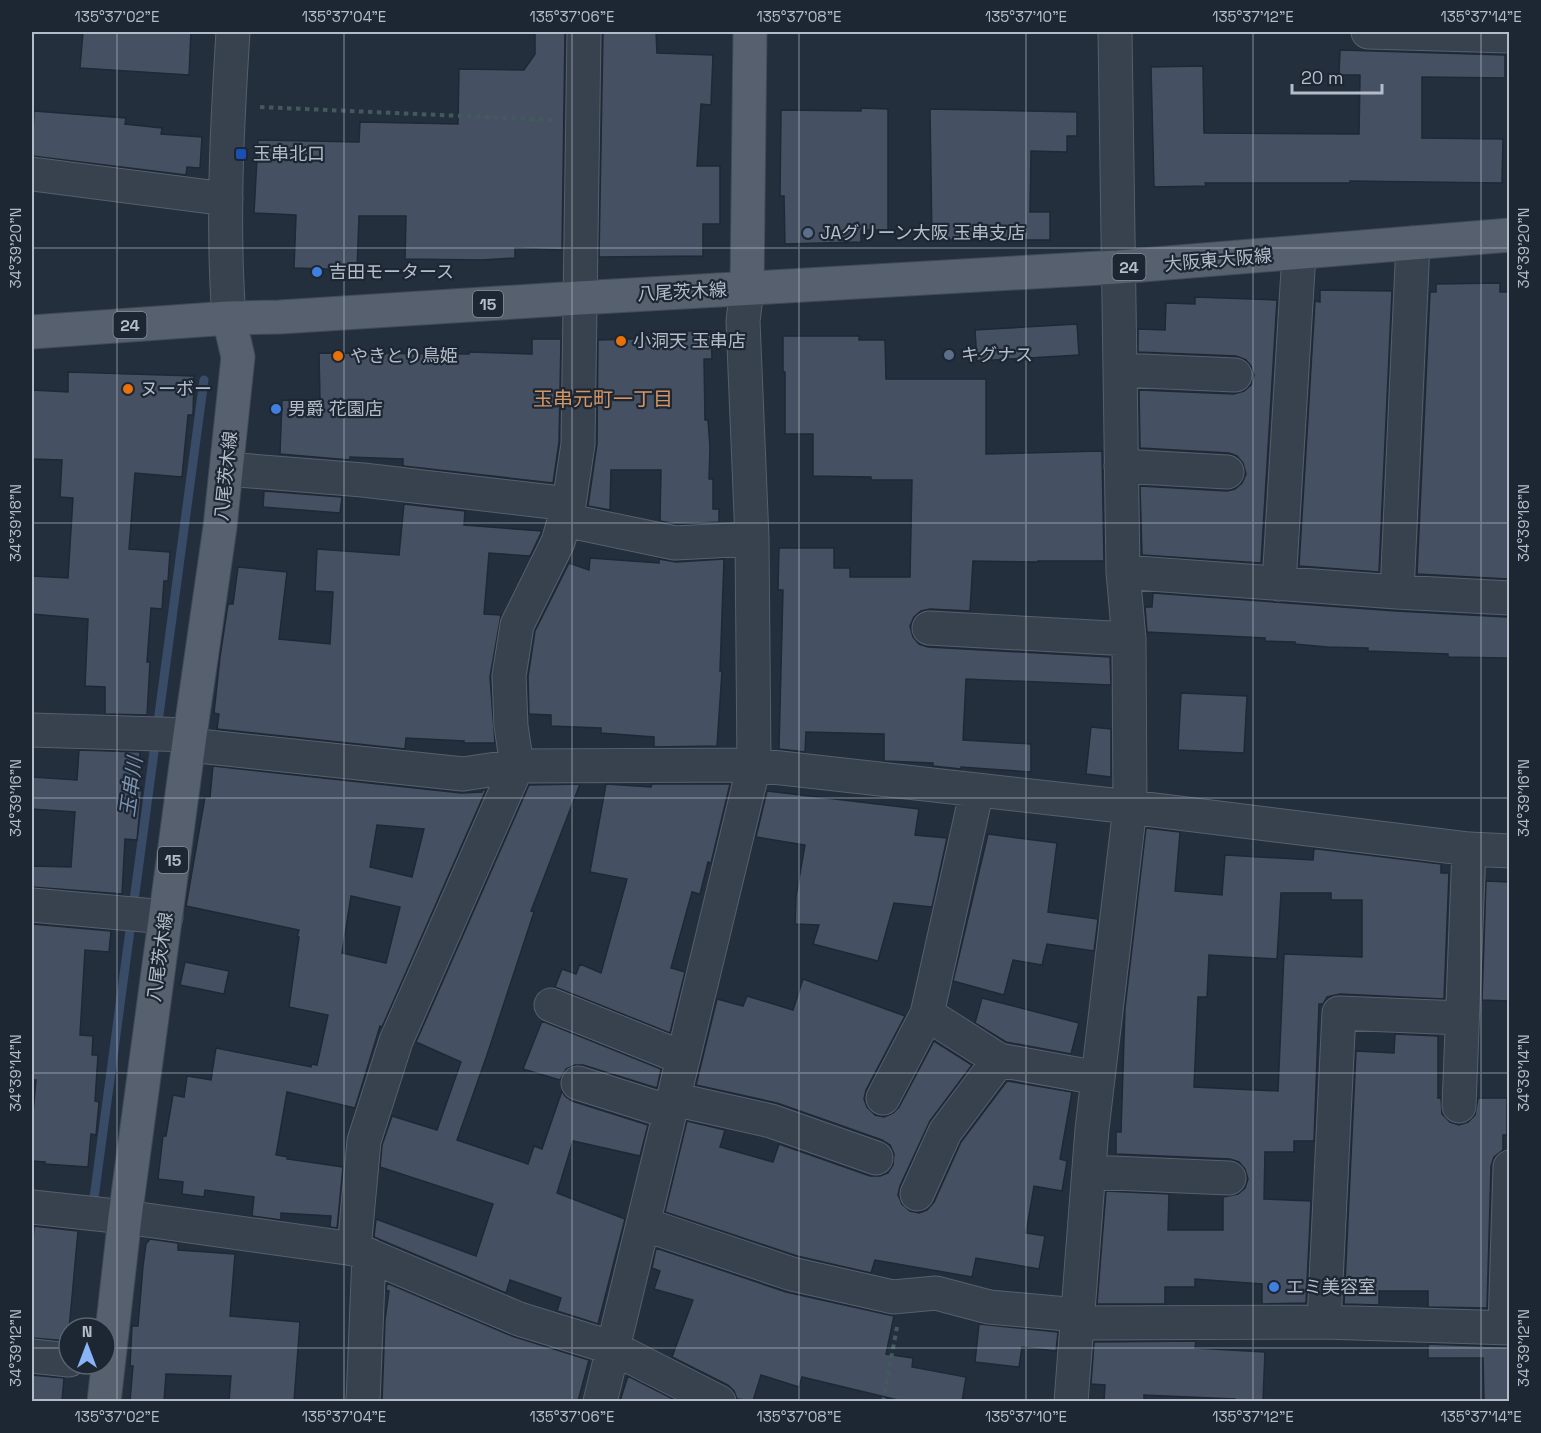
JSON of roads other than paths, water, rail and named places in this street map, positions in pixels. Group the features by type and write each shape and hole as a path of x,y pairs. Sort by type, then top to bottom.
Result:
{"main road":[{"name":"八尾茨木線","path":"112,1316 125,1217 143,915 189,740 220,527 238,357 230,318 280,317 747,288 750,32"},
{"name":"大阪東大阪線","path":"747,288 1118,267 1509,235"},
{"name":"24","path":"32,332 230,318"},
{"name":"八尾茨木線","path":"104,1401 105,1376"}],"street":[{"path":"230,318 226,279 226,141 233,32"},
{"path":"363,1401 361,1252 364,1141 396,1041 517,766 511,726 509,676 518,625 558,542 567,512 578,444 584,32"},
{"path":"1071,1401 1098,1078 1130,807 1129,639 1123,572 1115,32"},
{"path":"1368,32 1509,36"},
{"path":"32,174 226,199"},
{"path":"1397,592 1413,243"},
{"path":"1279,584 1299,253"},
{"path":"600,1401 754,765 752,539 743,321 747,288"},
{"path":"1120,370 1235,375"},
{"path":"1121,466 1227,472"},
{"path":"227,469 363,480 567,512 675,543 752,539"},
{"path":"1123,572 1509,598"},
{"path":"929,628 1129,639"},
{"path":"32,730 189,740 463,774 517,766 754,765 1130,807 1469,849 1509,851"},
{"path":"883,1098 927,1014 977,790"},
{"path":"1459,1106 1469,849"},
{"path":"32,905 143,915"},
{"path":"551,1005 683,1058"},
{"path":"1324,1322 1339,1013 1462,1018"},
{"path":"927,1014 999,1060 1098,1078"},
{"path":"917,1194 945,1132 999,1060"},
{"path":"578,1083 672,1105 771,1121 876,1158"},
{"path":"643,1224 792,1274 893,1297 936,1293 989,1306 1078,1319 1324,1322 1507,1328 1509,1167"},
{"path":"1089,1172 1229,1178"},
{"path":"32,1207 125,1217 361,1252 519,1319 613,1348 719,1401"},
{"path":"32,1356 57,1359"}],"waterway":[{"name":"玉串川","path":"94,1198 204,380"}],"place":[{"name":"玉串北口","path":"241,154"},
{"name":"JAグリーン大阪 玉串支店","path":"808,233"},
{"name":"吉田モータース","path":"317,272"},
{"name":"小洞天 玉串店","path":"621,341"},
{"name":"キグナス","path":"949,355"},
{"name":"やきとり鳥姫","path":"338,356"},
{"name":"ヌーボー","path":"128,389"},
{"name":"男爵 花園店","path":"276,409"},
{"name":"エミ美容室","path":"1274,1287"}],"district":[{"name":"玉串元町一丁目","path":"603,399"}]}
